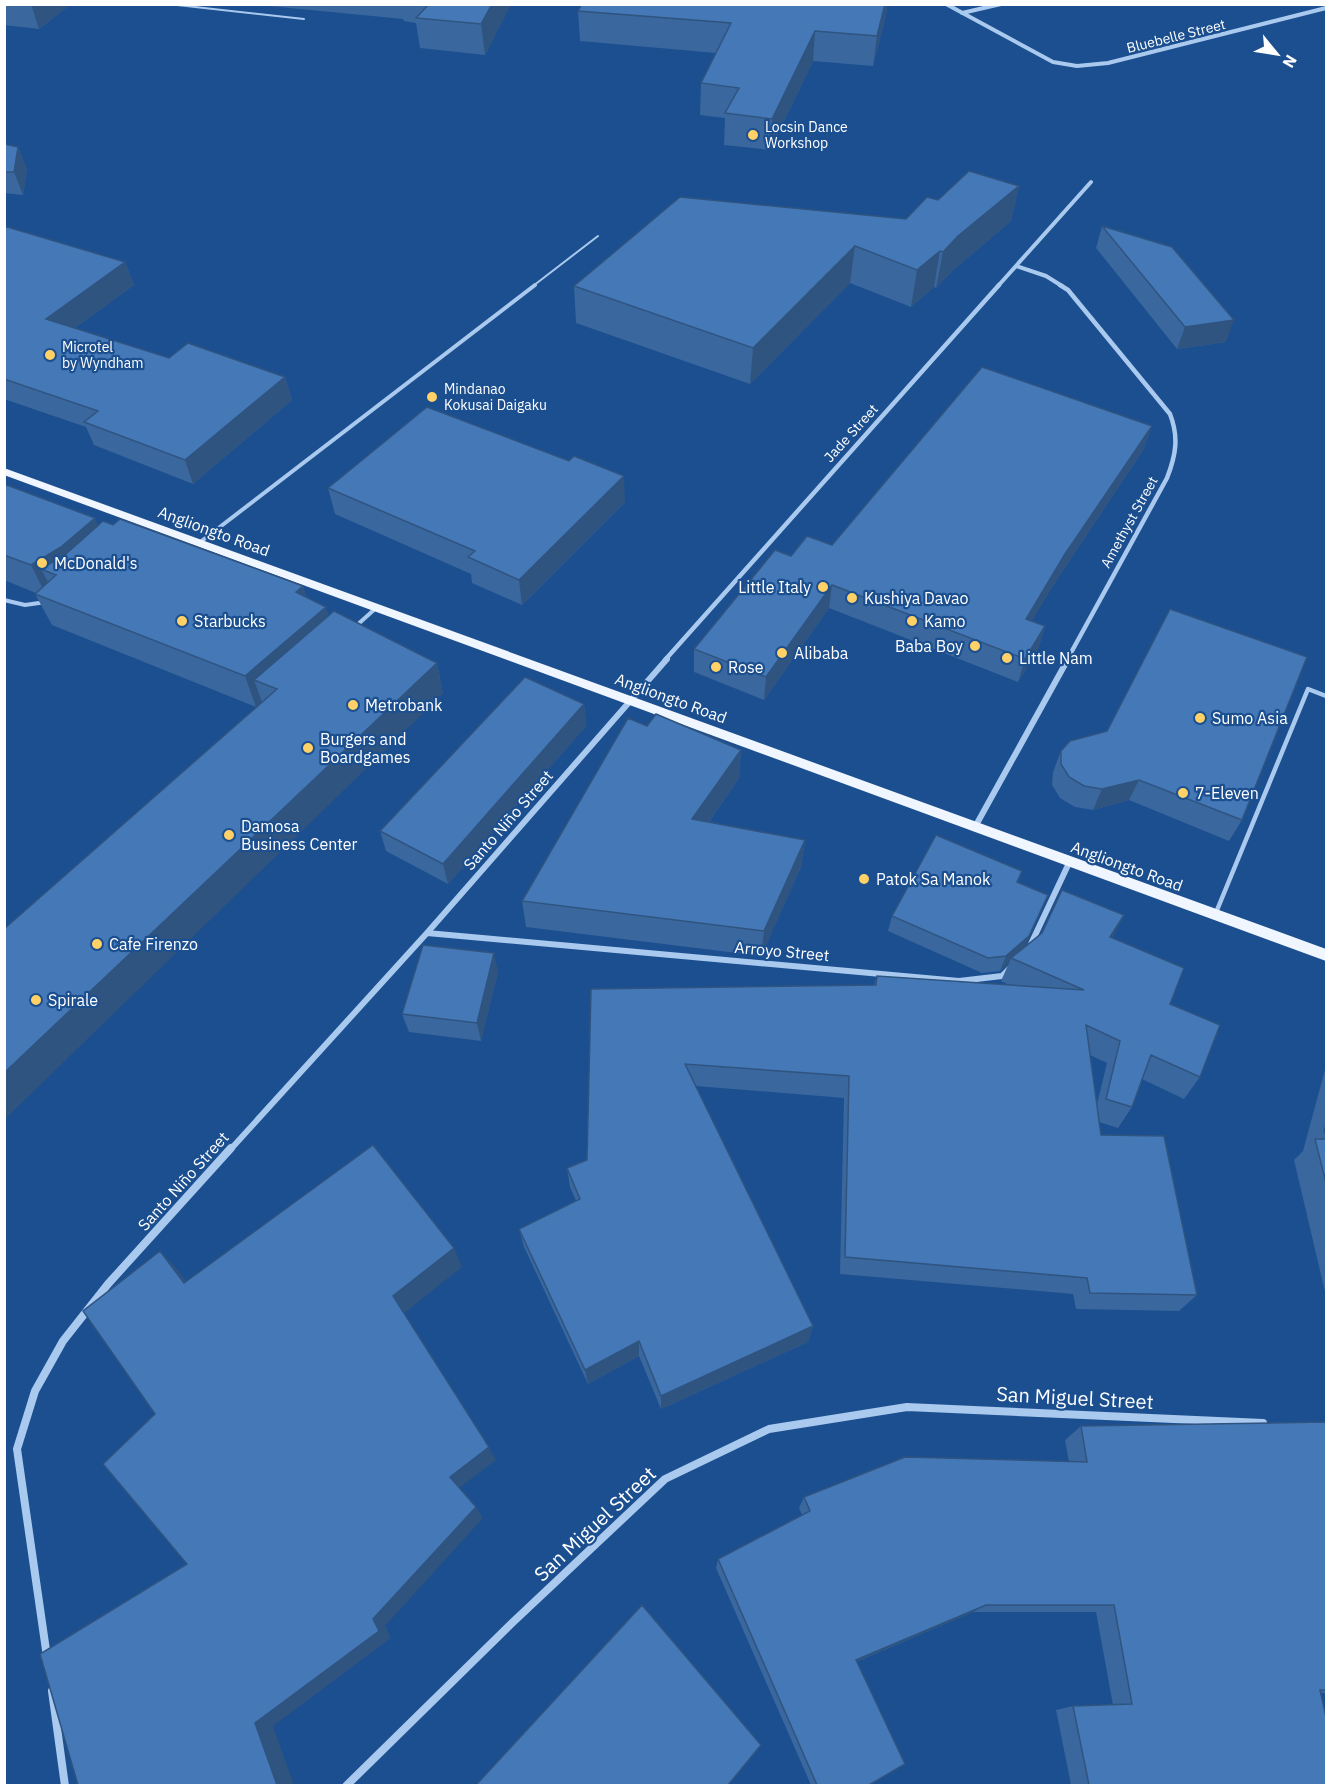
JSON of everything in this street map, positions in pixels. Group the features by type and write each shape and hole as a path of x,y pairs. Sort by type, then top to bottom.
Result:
{"main road":[{"name":"Angliongto Road","path":"4,471 139,527 199,543 1326,955"}],"street":[{"name":"Bluebelle Street","path":"946,4 1042,58 1064,65 1091,66 1326,8"},
{"path":"962,13 1001,4"},
{"name":"Jade Street","path":"630,700 1091,182"},
{"name":"Amethyst Street","path":"975,827 1167,478 1179,443 1176,427 1170,414 1068,290 1046,276 1016,266"},
{"name":"Santo Niño Street","path":"49,1670 17,1449 35,1391 63,1341 108,1284 427,933 630,700"},
{"path":"1026,954 1069,862"},
{"name":"Arroyo Street","path":"427,933 959,981 1002,976 1018,961"},
{"name":"San Miguel Street","path":"346,1785 512,1623 665,1479 769,1429 907,1407 1268,1424"},
{"path":"51,1681 65,1785"}],"lane":[{"path":"168,4 304,19"},
{"path":"199,543 598,236"},
{"path":"4,600 29,605 51,601"},
{"path":"349,632 376,608"},
{"path":"1215,915 1308,689 1326,696"}],"building":[{"path":"429,4 492,4 481,24 416,18"},
{"path":"582,4 885,4 877,36 815,31 772,119 725,113 739,88 701,83 731,23 578,11"},
{"path":"4,144 18,147 14,172 4,172"},
{"path":"969,171 1019,186 958,236 943,252 940,251 917,270 855,246 753,348 574,286 680,197 906,219 927,197 938,200"},
{"path":"4,226 125,262 46,319 169,358 188,343 285,377 185,460 84,422 98,411 4,379"},
{"path":"1102,226 1172,247 1234,320 1185,327"},
{"path":"982,367 1152,426 1065,554 1026,619 1045,626 1025,659 832,585 766,677 694,649 775,550 791,556 807,536 832,545"},
{"path":"427,407 569,461 574,456 624,476 519,580 468,557 475,551 328,488"},
{"path":"4,484 95,518 61,547 31,565 4,555"},
{"name":"Starbucks","path":"120,519 303,586 296,592 326,607 245,676 35,594 56,575 41,569 66,554 103,521 113,525"},
{"path":"1170,609 1307,657 1242,820 1139,780 1102,789 1084,786 1069,777 1061,764 1061,751 1070,741 1107,731"},
{"name":"Damosa Business Center","path":"334,611 437,663 4,1073 4,929 277,689 254,680"},
{"path":"525,677 584,704 443,864 380,831"},
{"path":"656,714 741,750 692,819 805,840 764,931 522,901 628,718 647,726"},
{"path":"936,835 1022,871 1017,882 1048,895 1029,936 1006,956 988,958 892,916"},
{"path":"1062,890 1124,915 1110,937 1184,968 1170,1004 1220,1025 1200,1077 1151,1055 1132,1107 1106,1099 1120,1041 1086,1025 1101,1135 1164,1136 1197,1295 1090,1293 1087,1278 845,1257 849,1076 685,1064 813,1326 661,1396 639,1341 585,1370 519,1229 580,1199 567,1168 587,1160 591,989 876,985 877,976 1084,990 1011,958 1042,933"},
{"path":"423,945 494,953 477,1023 402,1014"},
{"path":"1315,1139 1326,1139 1326,1183"},
{"path":"373,1145 454,1248 393,1296 489,1447 450,1477 476,1507 373,1619 379,1631 255,1723 277,1785 78,1785 40,1654 187,1564 103,1464 155,1414 83,1311 160,1251 184,1283"},
{"path":"1326,1422 1326,1690 1320,1690 1326,1717 1326,1785 1089,1785 1073,1706 1132,1704 1114,1605 986,1605 856,1660 905,1764 869,1785 817,1785 718,1559 810,1511 804,1497 905,1457 1087,1462 1081,1426"},
{"path":"642,1605 761,1745 728,1785 476,1785"}],"place":[{"name":"Locsin Dance Workshop","path":"753,135"},
{"name":"Microtel by Wyndham","path":"50,355"},
{"name":"Mindanao Kokusai Daigaku","path":"432,397"},
{"name":"McDonald's","path":"42,563"},
{"name":"Little Italy","path":"823,587"},
{"name":"Kushiya Davao","path":"852,598"},
{"name":"Starbucks","path":"182,621"},
{"name":"Kamo","path":"912,621"},
{"name":"Baba Boy","path":"975,646"},
{"name":"Alibaba","path":"782,653"},
{"name":"Little Nam","path":"1007,658"},
{"name":"Rose","path":"716,667"},
{"name":"Metrobank","path":"353,705"},
{"name":"Sumo Asia","path":"1200,718"},
{"name":"Burgers and Boardgames","path":"308,748"},
{"name":"7-Eleven","path":"1183,793"},
{"name":"Damosa Business Center","path":"229,835"},
{"name":"Patok Sa Manok","path":"864,879"},
{"name":"Cafe Firenzo","path":"97,944"},
{"name":"Spirale","path":"36,1000"}]}
